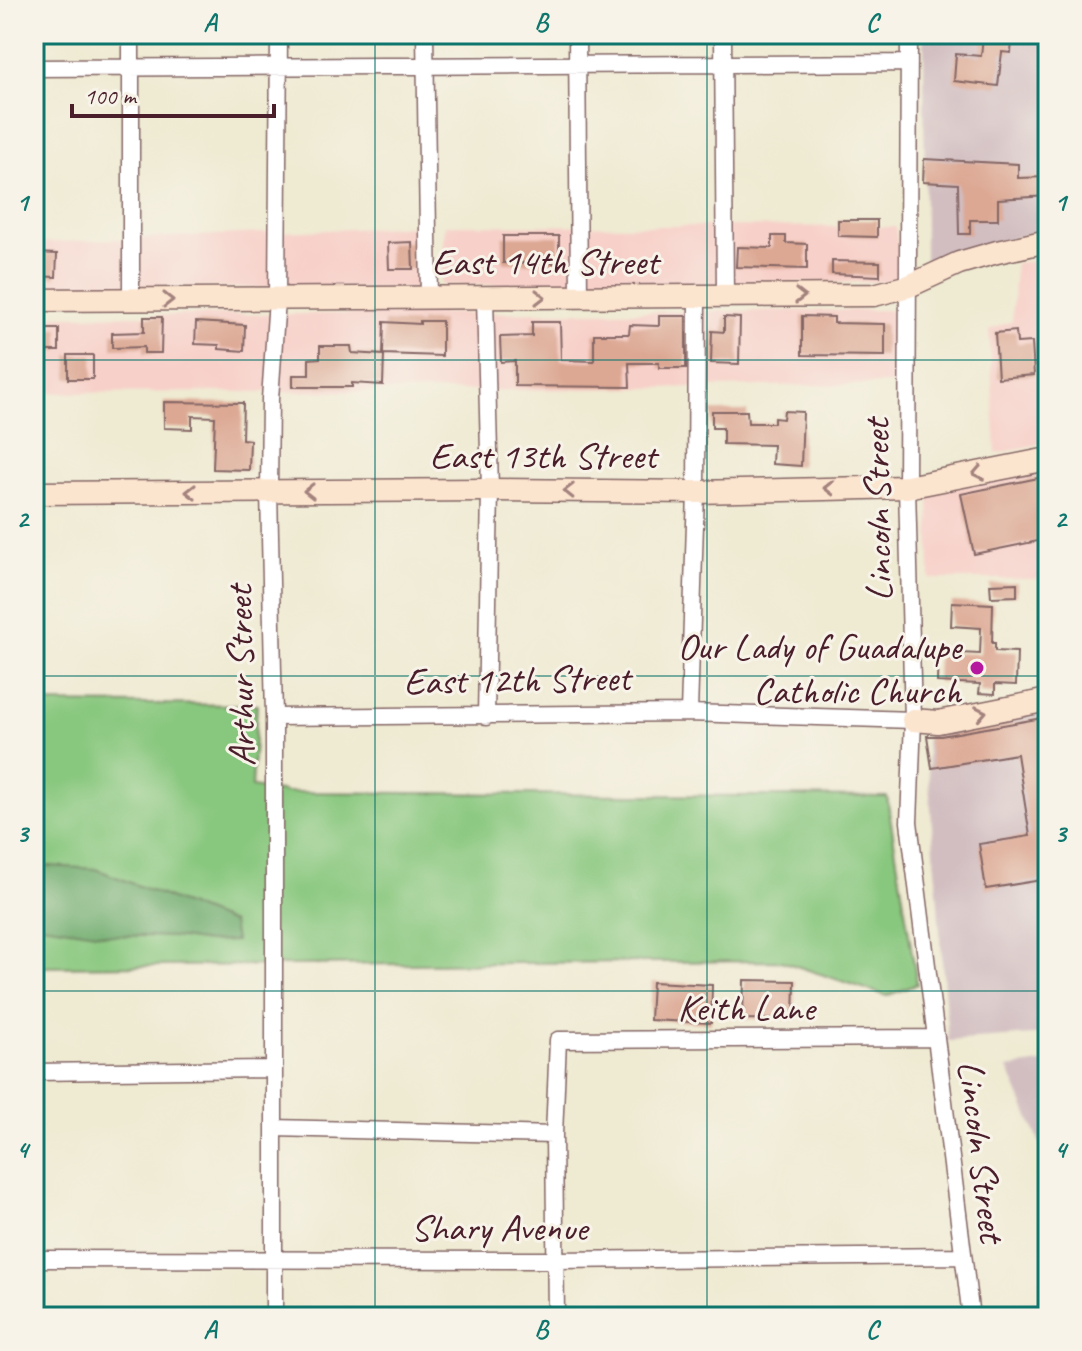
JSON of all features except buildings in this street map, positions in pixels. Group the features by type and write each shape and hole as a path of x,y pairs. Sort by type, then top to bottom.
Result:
{"street":[{"path":"131,34 131,300"},
{"name":"Arthur Street","path":"274,1317 274,717 269,491 270,399 277,299 279,34"},
{"path":"425,34 429,298"},
{"path":"577,34 579,297"},
{"path":"723,34 725,296"},
{"name":"Lincoln Street","path":"909,34 907,487 913,720 909,822 971,1317"},
{"path":"34,68 909,63"},
{"name":"East 14th Street","path":"34,300 874,295 909,286 959,263 1048,241"},
{"path":"689,713 696,492 697,296"},
{"path":"485,298 490,490 486,717"},
{"name":"East 13th Street","path":"34,493 696,492 907,487 1048,459"},
{"name":"East 12th Street","path":"274,717 689,713 938,722 1048,700"},
{"name":"Keith Lane","path":"554,1135 558,1040 935,1038"},
{"path":"34,1072 273,1069"},
{"path":"274,1128 554,1135 556,1317"},
{"name":"Shary Avenue","path":"34,1259 556,1260 963,1256"}],"shaded area":[{"path":"924,34 1048,34 1048,229 925,261"},
{"path":"445,225 895,227 902,275 887,282 441,285"},
{"path":"418,226 419,289 34,286 34,243"},
{"path":"1048,259 1048,442 996,454 989,330 1012,321 1015,263"},
{"path":"888,310 898,317 899,340 893,384 34,393 34,316"},
{"path":"1048,470 1048,579 930,579 929,493"},
{"path":"1048,708 1048,1034 948,1041 925,727"},
{"path":"1048,1062 1048,1162 1008,1068"},
{"path":"1048,1301 1048,1317 992,1317 990,1303"}],"green space":[{"path":"34,703 257,705 252,787 286,792 887,797 917,984 887,996 781,961 34,967"},
{"path":"34,865 96,869 232,923 235,941 110,935 34,924"}],"place":[{"name":"Our Lady of Guadalupe Catholic Church","path":"977,668"}]}
